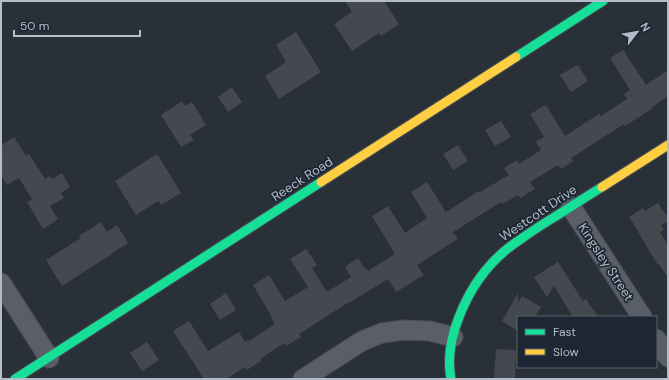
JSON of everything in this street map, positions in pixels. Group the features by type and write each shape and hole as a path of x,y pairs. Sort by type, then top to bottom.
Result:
{"street":[{"name":"Reeck Road","path":"15,379 603,1"},
{"name":"Westcott Drive","path":"451,379 449,361 453,337 459,317 468,296 480,277 491,264 517,241 668,145"},
{"name":"Kingsley Street","path":"571,207 641,316"},
{"path":"1,283 49,358"},
{"path":"303,379 362,341 382,333 404,330 430,331 453,337"},
{"path":"657,340 668,357"}],"building":[{"path":"345,1 384,1 399,24 381,36 379,33 352,51 334,24 352,12"},
{"path":"296,32 321,72 279,99 265,76 286,62 276,45"},
{"path":"623,50 646,85 668,70 668,96 652,107 653,108 625,126 624,124 571,158 573,161 561,169 558,165 530,182 535,189 520,198 518,195 503,204 501,202 453,232 458,239 417,265 424,275 396,292 388,279 299,334 301,337 286,346 284,343 260,359 261,361 247,370 245,367 226,379 204,379 173,331 189,321 208,351 239,332 245,342 248,340 249,341 275,324 253,285 269,275 285,301 308,287 290,259 306,249 317,265 312,268 327,292 351,277 345,267 358,258 368,271 395,254 372,216 388,206 405,233 427,218 411,192 427,182 446,212 479,191 480,192 509,175 504,168 517,160 519,164 541,150 536,142 544,137 530,114 546,105 565,136 599,114 601,116 627,99 624,94 630,90 610,58"},
{"path":"578,65 588,81 571,92 560,75"},
{"path":"232,87 242,102 228,112 218,97"},
{"path":"182,101 185,106 192,102 206,125 190,135 194,140 181,147 161,115"},
{"path":"501,121 511,137 495,146 485,130"},
{"path":"14,137 26,156 29,154 45,179 50,176 52,179 62,173 70,187 61,193 64,198 50,206 58,219 43,229 27,202 32,199 19,178 7,185 1,176 1,145"},
{"path":"458,145 468,161 453,170 443,154"},
{"path":"157,154 181,193 161,205 158,201 136,215 115,181"},
{"path":"658,203 668,218 668,221 661,225 664,230 660,232 668,245 668,278 659,264 658,265 629,217 643,208 645,211"},
{"path":"101,222 107,232 117,225 128,243 62,286 46,260 81,238 79,236"},
{"path":"558,262 583,301 586,299 597,316 572,316 554,286 547,297 534,277"},
{"path":"226,293 236,310 220,320 210,304"},
{"path":"518,293 518,303 522,296 541,307 536,316 517,316 517,330 502,321"},
{"path":"147,342 159,360 142,371 130,353"},
{"path":"496,349 516,350 515,379 494,379"}],"traffic: fast":[{"path":"516,57 603,1"},
{"path":"15,379 321,182"},
{"path":"451,379 449,363 450,348 454,332 469,295 483,274 508,248 602,187"}],"traffic: slow":[{"path":"321,182 516,57"},
{"path":"602,187 668,145"}]}
